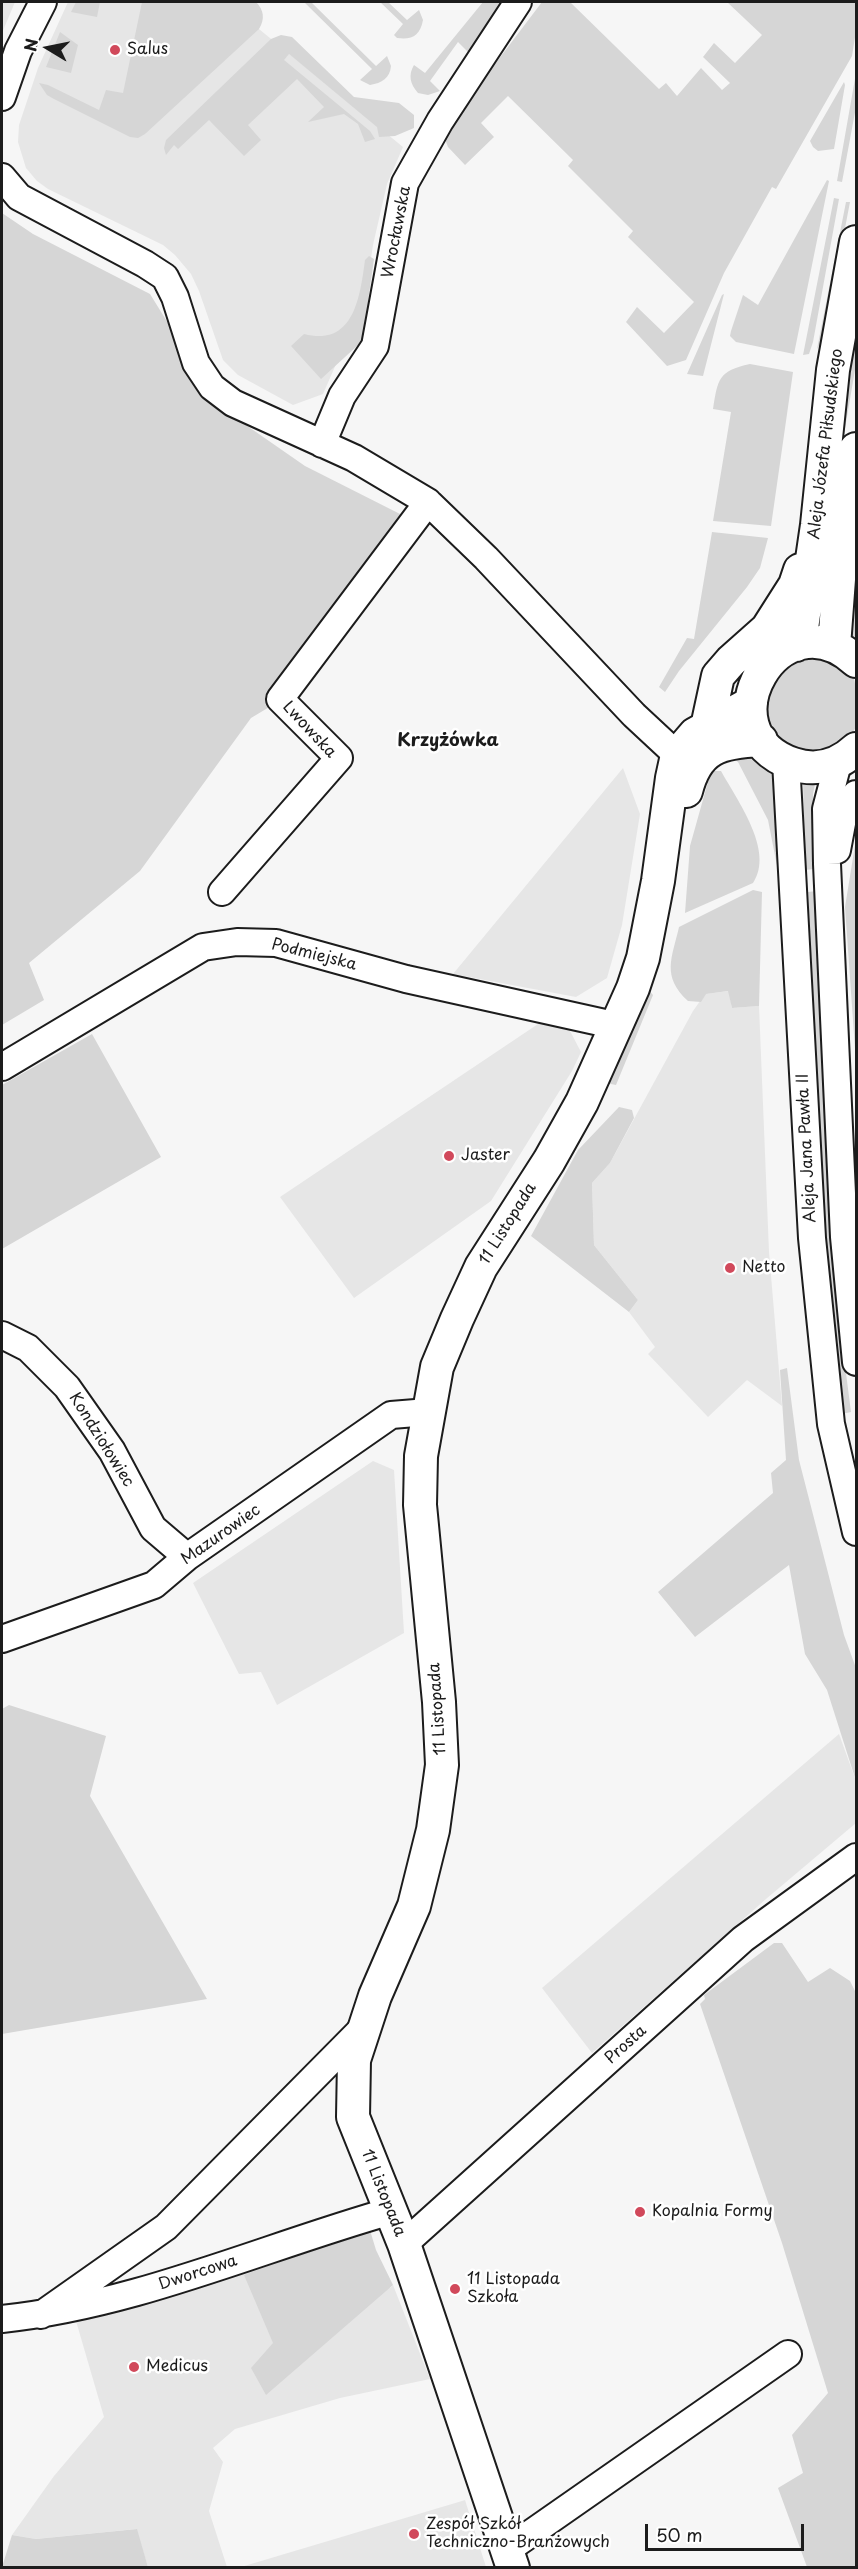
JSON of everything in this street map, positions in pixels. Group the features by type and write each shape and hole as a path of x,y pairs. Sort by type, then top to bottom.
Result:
{"main road":[{"name":"Aleja Józefa Piłsudskiego","path":"796,645 802,628 817,525 833,370 856,242"},
{"name":"Aleja Józefa Piłsudskiego","path":"845,654 842,539 856,449"},
{"path":"706,727 718,676 731,661 767,629 780,612 795,585 817,525"},
{"path":"845,654 815,643 796,645 778,653 764,667 754,684 751,703 753,723 761,740 772,753 786,761 801,766 816,767 847,756"},
{"name":"11 Listopada","path":"510,2559 404,2244 353,2117 354,2060 362,2029 414,1906 434,1830 442,1765 439,1702 424,1570 420,1505 421,1456 437,1368 481,1267 549,1161 582,1101 618,1026 643,958 658,881 668,799 678,755 695,734 751,703"},
{"name":"11 Listopada","path":"658,881 679,820 689,777 699,761 721,744 730,741 761,740"}],"street":[{"path":"2,97 18,51 43,2"},
{"name":"Wrocławska","path":"322,444 342,396 375,346 405,183 440,121 518,2"},
{"path":"2,177 19,197 165,277 175,297 196,363 212,387 233,403 354,458 428,502 486,558 634,715 678,755"},
{"name":"Lwowska","path":"222,892 339,758 279,699 428,502"},
{"name":"Aleja Jana Pawła II","path":"847,756 826,809 844,1237 856,1362"},
{"name":"Aleja Jana Pawła II","path":"786,761 812,1238 831,1424 856,1532"},
{"path":"829,906 843,818 856,794"},
{"name":"Podmiejska","path":"2,1067 203,947 237,942 276,943 406,980 618,1026"},
{"name":"Kondziołowiec","path":"2,1335 28,1348 67,1387 112,1451 153,1528 188,1557"},
{"name":"Mazurowiec","path":"2,1639 154,1585 188,1557 391,1415 428,1412"},
{"name":"Prosta","path":"404,2244 743,1939 856,1857"},
{"path":"41,2315 166,2227 362,2029"},
{"name":"Dworcowa","path":"2,2319 41,2315 142,2292 391,2211"},
{"name":"11 Listopada","path":"510,2559 788,2354"}],"shaded area":[{"path":"2,2 15,2 2,33"},
{"path":"68,2 226,2 403,147 387,184 367,284 354,323 323,394 293,405 238,375 223,360 199,291 191,274 175,255 163,245 48,189 37,181 26,168 18,142 19,125 38,68"},
{"path":"76,2 100,2 97,17 71,12"},
{"path":"142,2 256,2 261,8 263,18 259,29 138,138 130,137 54,99 47,95 39,83 48,85 99,110 106,90 123,93"},
{"path":"304,2 311,2 376,66 387,56 391,66 387,77 370,85 360,80 372,69"},
{"path":"380,2 388,2 407,20 419,10 423,20 420,30 414,36 397,38 394,35 403,24"},
{"path":"483,2 507,2 468,52 458,42 430,81 440,91 428,95 418,93 411,79 414,65 425,73"},
{"path":"542,2 570,2 659,89 666,83 677,96 701,68 722,90 730,83 703,57 714,43 735,63 762,35 727,2 856,2 856,31 852,56 776,189 772,187 724,273 686,360 667,366 626,322 637,307 664,333 694,302 628,237 633,231 568,166 573,160 508,96 481,123 494,137 465,165 448,147 445,139 451,122"},
{"path":"60,32 78,45 71,73 46,67"},
{"path":"281,35 292,37 354,97 399,103 414,115 414,128 395,136 379,137 377,127 289,54 284,60 370,131 375,139 365,142 358,124 344,114 308,122 324,107 297,79 248,125 261,140 244,156 209,120 178,149 174,145 166,155 164,148 166,140 271,39"},
{"path":"856,73 856,107 842,182 837,181"},
{"path":"844,82 834,149 818,151 810,141"},
{"path":"827,180 829,181 794,354 736,342 730,336 743,295 758,305"},
{"path":"834,198 839,199 813,342 809,354 803,355"},
{"path":"846,202 850,202 824,338 817,349"},
{"path":"2,213 33,234 150,294 220,407 305,466 404,516 271,706 251,718 140,871 29,963 44,1000 2,1025"},
{"path":"369,256 374,259 368,301 368,336 321,379 291,346 304,334 321,336 334,333 344,326 357,303 365,260"},
{"path":"724,294 703,376 687,374 722,295"},
{"path":"856,303 856,364 841,452 831,451"},
{"path":"750,364 793,372 771,526 713,521 731,412 713,409 716,390 718,383 726,373"},
{"path":"712,532 768,538 760,568 665,692 659,687 687,638 694,639"},
{"path":"856,557 856,645 849,633"},
{"path":"824,655 846,668 853,676 856,691 856,726 849,737 838,746 826,750 799,749 786,743 769,723 767,693 794,659"},
{"path":"749,751 778,772 783,872 778,871 768,820 738,762 726,754"},
{"path":"623,768 640,814 622,925 607,978 576,997 453,974"},
{"path":"711,771 721,771 744,811 757,841 760,856 759,870 753,883 685,913 690,846"},
{"path":"803,779 816,779 813,794 814,869 805,870"},
{"path":"856,839 856,1063 845,907"},
{"path":"753,890 762,892 759,1006 732,1008 728,991 706,994 701,1002 688,1001 674,983 671,975 672,957 679,927"},
{"path":"817,891 834,1280 851,1412 842,1414 828,1290 808,892"},
{"path":"645,986 653,995 616,1085 606,1083"},
{"path":"729,991 732,1008 759,1006 769,1252 782,1406 747,1380 708,1417 648,1354 655,1347 629,1312 638,1300 594,1245 592,1183 610,1163 693,1011 705,994"},
{"path":"541,1022 569,1029 581,1052 572,1071 491,1201 354,1298 280,1197"},
{"path":"92,1034 161,1157 2,1249 2,1085"},
{"path":"619,1107 632,1110 634,1118 610,1163 592,1183 594,1245 638,1300 629,1312 531,1236 578,1150"},
{"path":"787,1368 799,1460 844,1635 856,1668 856,1781 827,1690 805,1654 789,1565 695,1637 658,1592 773,1493 771,1473 786,1460 780,1370"},
{"path":"373,1461 394,1470 404,1633 277,1705 261,1672 239,1674 193,1583"},
{"path":"9,1705 106,1736 90,1796 207,1999 2,2034 2,1709"},
{"path":"839,1734 856,1781 856,1823 766,1899 592,2053 542,1988"},
{"path":"774,1943 782,1943 808,1982 830,1968 850,1981 856,1993 856,2567 807,2567 778,2488 803,2473 792,2435 828,2393 782,2243 700,2004 705,1999 704,1995"},
{"path":"369,2227 376,2250 393,2285 266,2395 251,2368 273,2343 244,2275"},
{"path":"350,2242 390,2288 393,2285 430,2379 340,2398 235,2429 213,2448 223,2462 209,2511 227,2567 148,2567 136,2529 36,2539 12,2535 54,2476 104,2417 76,2321"},
{"name":"Zespół Szkół Techniczno-Branżowych","path":"465,2500 486,2567 241,2567 462,2501"},
{"path":"137,2529 148,2567 2,2567 12,2535 36,2539"}],"place":[{"name":"Salus","path":"115,50"},
{"name":"Jaster","path":"449,1156"},
{"name":"Netto","path":"730,1268"},
{"name":"Kopalnia Formy","path":"640,2212"},
{"name":"11 Listopada Szkoła","path":"455,2289"},
{"name":"Medicus","path":"134,2367"},
{"name":"Zespół Szkół Techniczno-Branżowych","path":"414,2534"}],"district":[{"name":"Krzyżówka","path":"448,741"}]}
